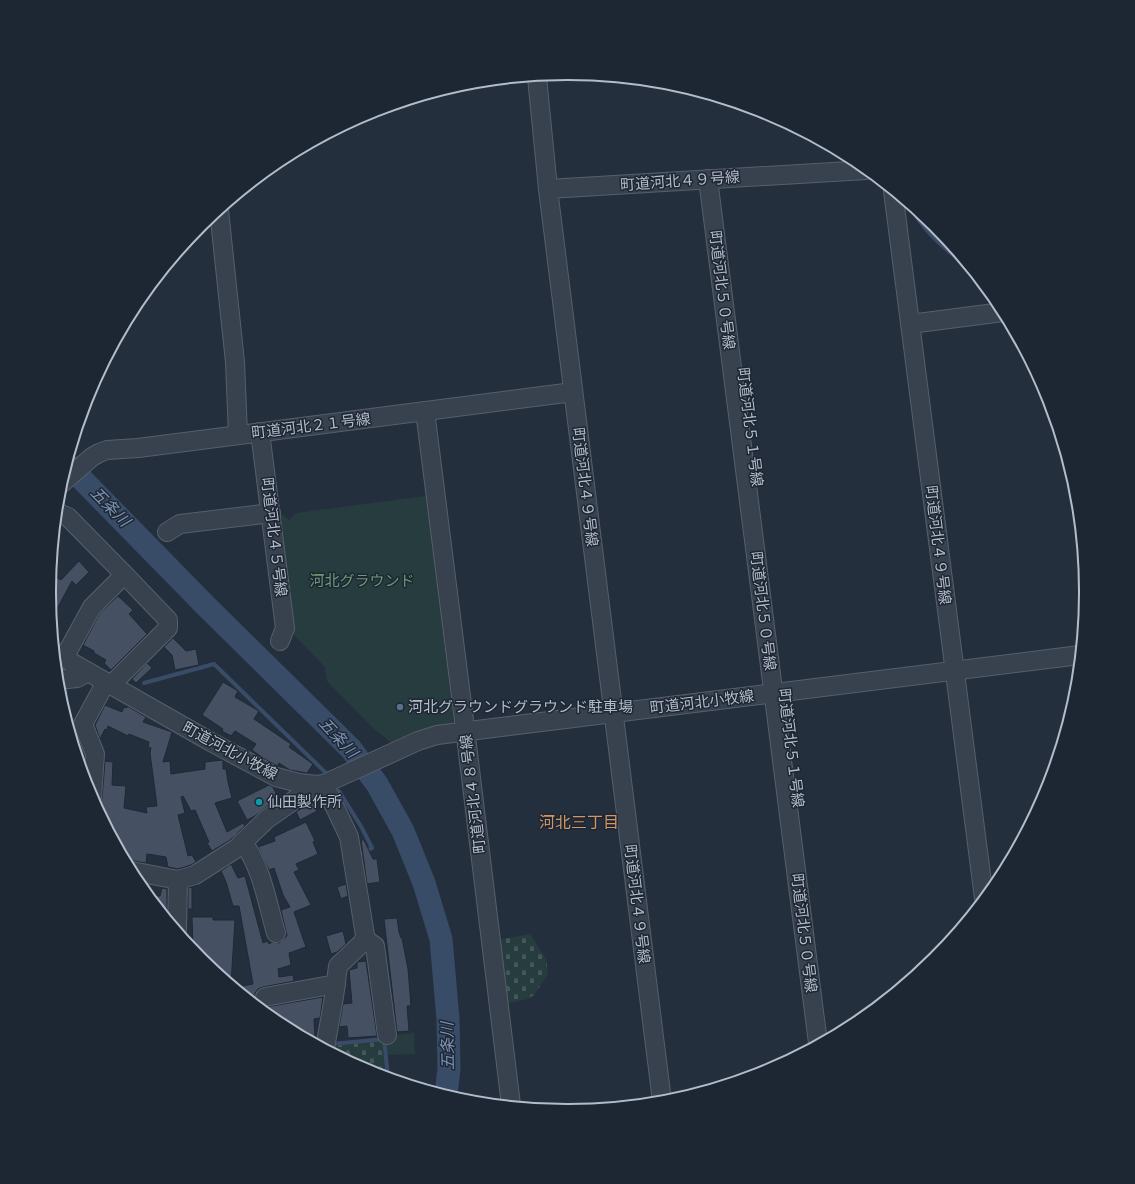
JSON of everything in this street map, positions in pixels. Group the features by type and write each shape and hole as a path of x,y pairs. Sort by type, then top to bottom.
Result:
{"street":[{"path":"538,82 548,189"},
{"name":"町道河北４９号線","path":"661,1095 548,189 857,171"},
{"name":"町道河北５０号線","path":"708,180 779,692 817,1038"},
{"name":"町道河北４９号線","path":"893,197 983,890"},
{"path":"220,217 235,362 238,435"},
{"path":"910,324 996,313"},
{"name":"町道河北２１号線","path":"69,477 92,457 107,450 138,448 573,392"},
{"name":"町道河北４８号線","path":"425,412 466,731 510,1100"},
{"name":"町道河北４５号線","path":"260,432 285,628 280,641"},
{"path":"167,532 180,524 271,512"},
{"path":"62,514 68,517 168,620 168,628 108,684 83,724 95,754 93,783"},
{"path":"60,656 92,607 120,579 122,572"},
{"name":"町道河北小牧線","path":"60,656 211,742 276,777 317,784 340,777 429,737 466,731 1075,656"},
{"path":"64,679 77,678 88,672"},
{"name":"町道河北５１号線","path":"779,692 826,1033"},
{"path":"140,873 178,880 195,875 237,848 267,819 303,794 309,788 317,784 349,837 364,938 363,942 338,966 326,1043"},
{"path":"242,842 250,851 259,872 276,933"},
{"path":"177,922 178,880"},
{"path":"364,938 375,946 387,1035"},
{"path":"264,997 336,984"}],"green space":[{"name":"河北グラウンド","path":"426,496 454,722 450,726 394,745 374,729 327,681 325,667 294,635 279,515 282,514 289,520 296,513"},
{"path":"530,934 546,959 548,974 534,995 528,999 508,1003 500,941 502,939"},
{"path":"414,1033 415,1054 387,1055 385,1036"},
{"path":"383,1040 386,1070 372,1065 332,1046"}],"building":[{"path":"79,561 89,572 76,585 72,581 57,610 56,578 61,580"},
{"path":"118,596 133,610 129,614 147,634 111,670 104,663 106,660 83,645 100,613"},
{"path":"173,638 186,651 196,649 199,665 175,670 172,655 164,647"},
{"path":"147,663 152,668 136,683 132,679"},
{"path":"223,682 238,691 235,697 259,711 254,719 291,744 289,747 313,764 307,773 290,770 279,763 277,766 252,750 256,744 235,731 231,736 222,731 223,729 202,715"},
{"path":"105,705 122,712 124,707 127,708 127,706 146,717 143,722 172,732 163,762 170,761 171,774 205,769 205,762 223,760 223,769 226,769 232,798 215,803 227,832 243,823 245,826 230,840 212,851 207,843 209,842 195,810 191,811 183,796 181,797 185,813 178,815 188,856 192,855 196,862 178,869 168,867 166,857 147,854 146,863 133,861 101,801 105,761 113,762 112,785 126,786 124,808 147,813 146,807 157,806 150,753 151,748 148,747 149,742 129,734 128,736 108,726 107,730 105,729 100,739 95,725"},
{"name":"仙田製作所","path":"269,785 273,787 278,798 255,816 247,820 237,801"},
{"path":"312,801 317,811 300,820 296,812"},
{"path":"306,822 315,841 313,842 318,854 296,864 299,870 294,872 311,905 294,912 306,947 289,953 291,965 278,969 279,977 293,975 294,981 258,989 255,993 255,997 241,986 253,984 239,906 233,906 221,871 231,864 238,878 245,876 263,943 267,941 269,944 272,942 279,943 287,936 281,910 290,907 283,895 274,868 269,870 258,847 275,841 274,837"},
{"path":"361,840 364,840 373,859 377,859 380,882 367,884"},
{"path":"346,884 348,896 341,899 337,887"},
{"path":"192,887 192,909 188,909 188,888"},
{"path":"162,888 167,889 167,909 157,896 160,896"},
{"path":"192,917 213,917 213,920 235,920 231,978 206,954 193,940"},
{"path":"397,918 408,969 411,1006 407,1006 409,1031 397,1032 384,919"},
{"path":"343,931 346,944 337,952 331,954 326,936"},
{"path":"366,961 377,1036 348,1038 347,1026 339,1027 343,1004 352,1003 349,970 357,968 357,962"},
{"path":"323,997 320,1018 314,1019 315,1037 268,1007"}],"waterway":[{"path":"920,221 927,231 950,253"},
{"name":"五条川","path":"71,468 205,605 351,749 377,784 403,831 424,883 441,939 448,1019 449,1069 447,1089"},
{"path":"144,683 214,664 327,774"},
{"path":"339,791 362,828 372,848 359,855 360,857"},
{"path":"332,1042 332,1044 384,1039 387,1070"}],"place":[{"name":"河北グラウンドグラウンド駐車場","path":"400,707"},
{"name":"仙田製作所","path":"259,802"}],"district":[{"name":"河北三丁目","path":"579,823"}]}
